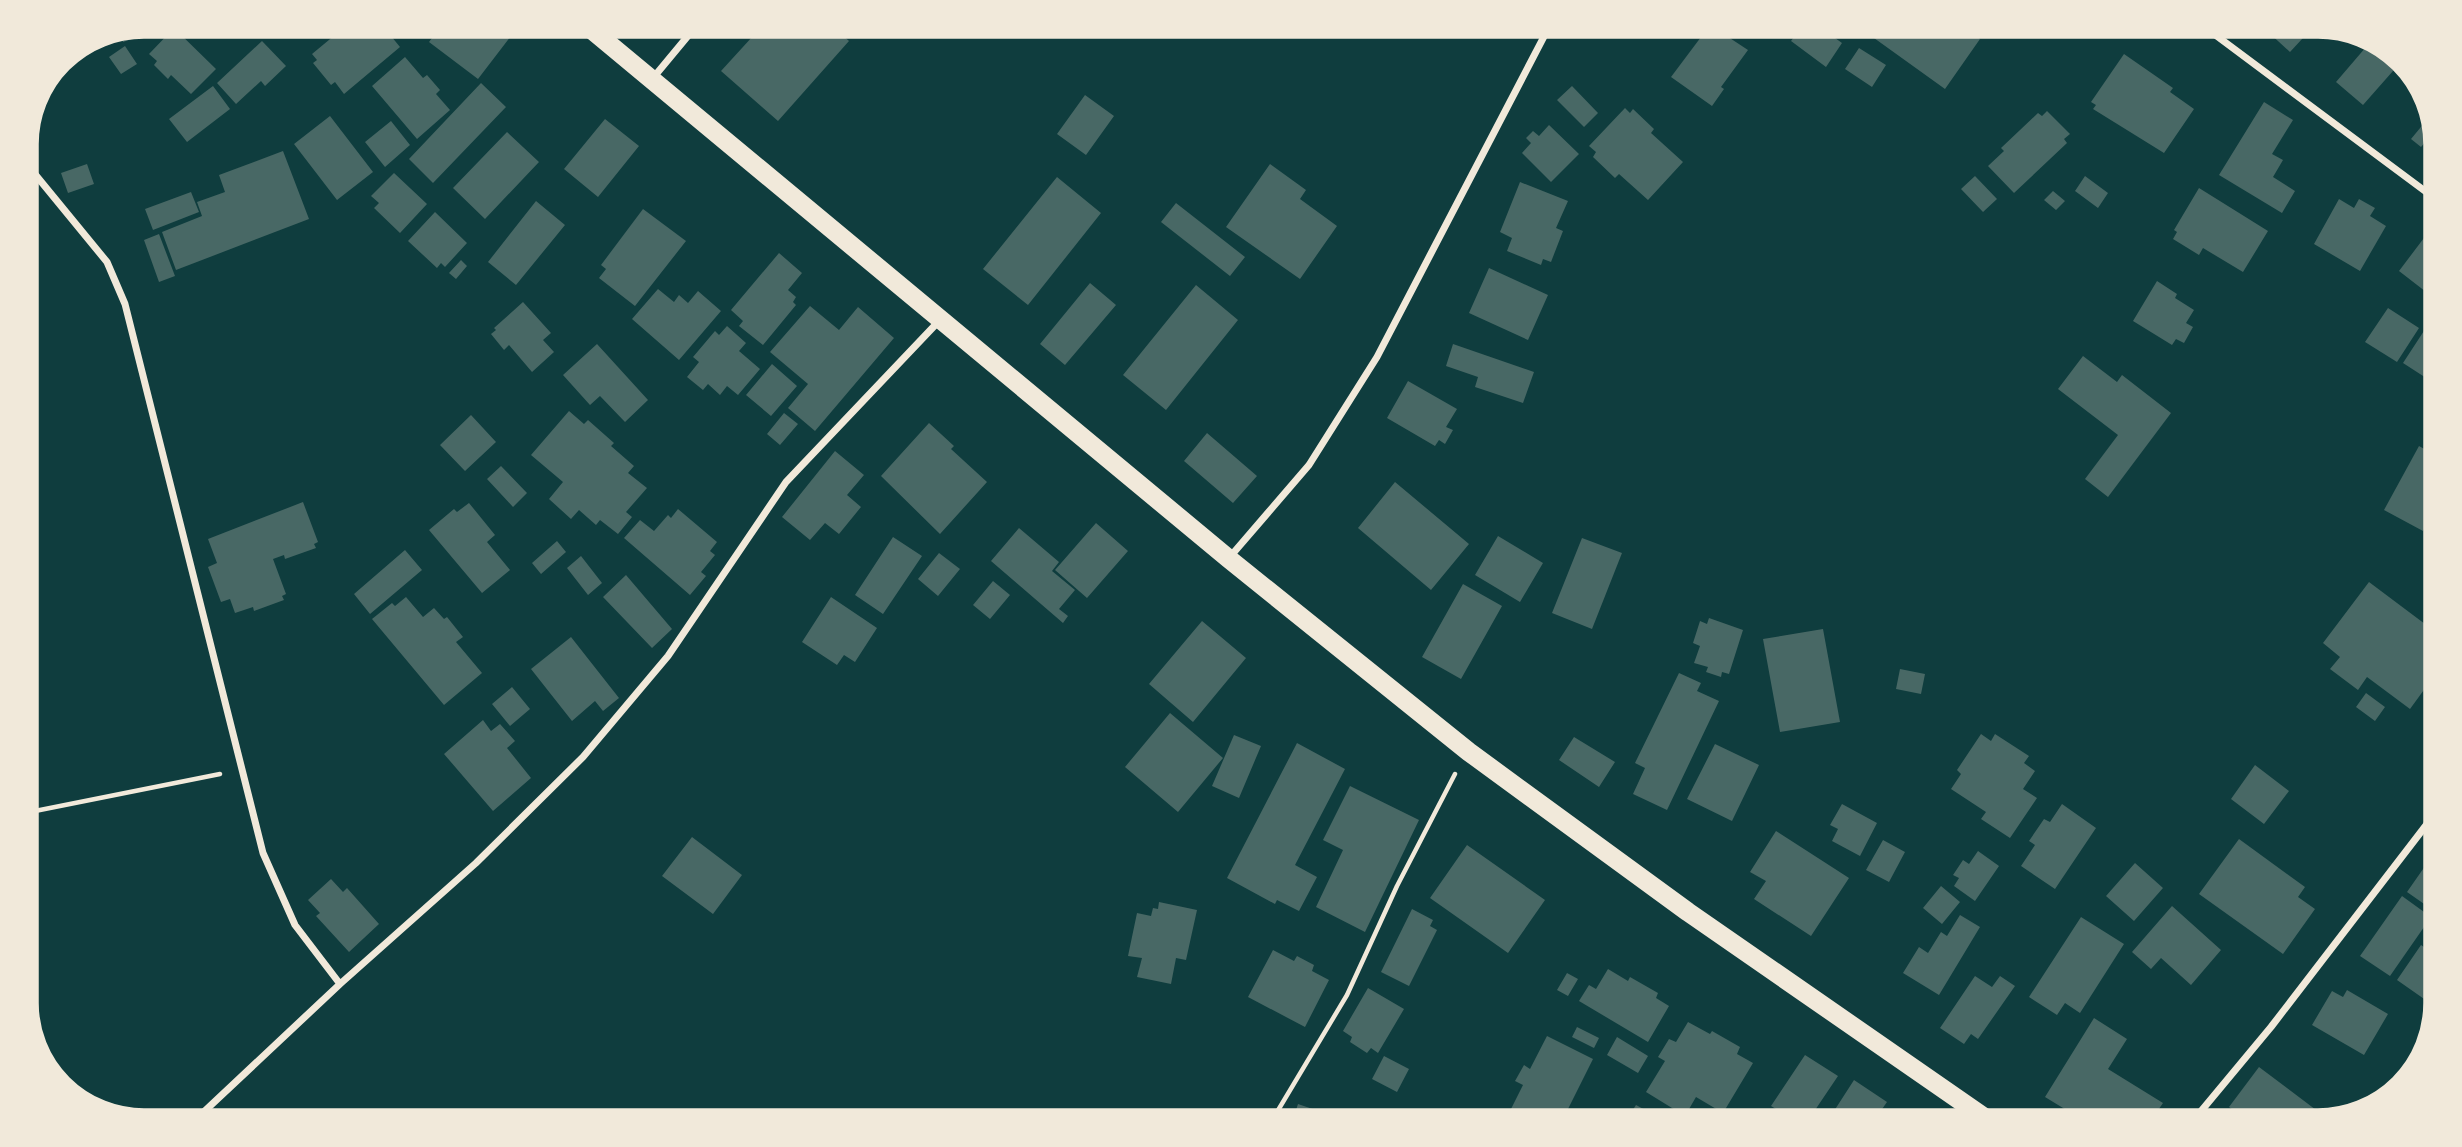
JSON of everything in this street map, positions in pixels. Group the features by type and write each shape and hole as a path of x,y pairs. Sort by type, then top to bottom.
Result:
{"highway":[{"path":"602,37 1229,559 1469,752 1688,912 1974,1110"}],"street":[{"path":"652,79 686,37"},
{"path":"1229,559 1309,465 1377,357 1543,37"},
{"path":"2219,37 2425,191"},
{"path":"37,177 107,262 125,304 263,853 295,925 340,984"},
{"path":"206,1110 340,984 476,863 583,757 668,656 786,482 942,318"},
{"path":"2202,1110 2279,1017 2425,827"}],"path":[{"path":"1277,1110 1347,995 1398,886 1469,752"},
{"path":"37,811 242,770"}],"building":[{"path":"165,37 183,37 216,69 191,94 171,75 168,79 154,65 157,61 149,54"},
{"path":"333,37 392,37 400,47 344,94 335,82 331,85 313,63 317,60 312,54"},
{"path":"433,37 510,37 478,79 429,42"},
{"path":"752,37 844,37 849,41 778,121 721,71"},
{"path":"1701,37 1728,37 1748,50 1721,87 1724,89 1712,106 1671,77"},
{"path":"1794,37 1834,37 1842,43 1826,67 1791,41"},
{"path":"1977,37 1980,39 1945,89 1874,38"},
{"path":"2274,37 2304,37 2290,52"},
{"path":"262,41 286,66 265,86 261,81 236,104 217,83"},
{"path":"125,46 137,64 121,74 109,57"},
{"path":"1859,48 1886,65 1872,87 1845,69"},
{"path":"2365,48 2395,69 2363,105 2336,82"},
{"path":"2124,54 2173,88 2170,92 2194,109 2164,153 2093,109 2096,105 2091,102"},
{"path":"405,57 423,78 427,75 440,90 436,94 450,110 417,139 372,86"},
{"path":"481,83 506,107 433,183 409,159"},
{"path":"213,86 230,109 187,142 169,119"},
{"path":"1572,86 1598,113 1584,127 1557,100"},
{"path":"1085,95 1114,116 1086,155 1057,134"},
{"path":"2264,102 2293,120 2272,154 2283,160 2273,177 2295,191 2282,213 2219,175"},
{"path":"1625,108 1630,113 1633,109 1654,129 1651,133 1683,162 1648,200 1619,174 1615,178 1593,157 1596,152 1589,146"},
{"path":"2047,111 2070,134 2064,139 2067,143 2014,193 1988,166 2004,151 2001,148 2038,113 2042,116"},
{"path":"330,116 373,172 337,200 294,144"},
{"path":"605,119 639,146 598,197 564,169"},
{"path":"391,121 410,145 385,167 365,142"},
{"path":"2423,124 2425,142 2421,147 2411,139"},
{"path":"1549,125 1579,154 1551,182 1522,153 1531,143 1526,138 1533,131 1539,136"},
{"path":"507,132 539,162 485,219 453,188"},
{"path":"283,151 309,219 176,270 162,232 202,216 197,202 225,192 219,175"},
{"path":"87,164 94,184 68,193 61,173"},
{"path":"1270,164 1306,190 1300,199 1337,226 1300,279 1226,227"},
{"path":"394,173 427,204 400,233 374,208 379,203 371,196"},
{"path":"1975,176 1997,199 1983,212 1961,189"},
{"path":"2085,176 2108,193 2098,208 2075,191"},
{"path":"1057,177 1101,213 1028,305 983,269"},
{"path":"1520,182 1568,201 1556,228 1563,231 1551,262 1543,259 1541,265 1507,251 1512,238 1500,232"},
{"path":"2199,188 2268,231 2243,272 2203,248 2199,255 2173,239 2177,232 2174,230"},
{"path":"2053,191 2065,201 2056,210 2044,200"},
{"path":"191,192 199,212 153,230 145,209"},
{"path":"2339,199 2354,208 2359,199 2375,208 2370,216 2386,226 2360,271 2314,244"},
{"path":"536,201 565,225 516,285 488,262"},
{"path":"1176,203 1245,257 1230,276 1161,222"},
{"path":"643,209 686,241 635,306 599,278 606,269 601,265"},
{"path":"435,212 467,243 445,267 441,263 437,268 408,241"},
{"path":"159,234 175,276 159,282 144,240"},
{"path":"2425,237 2425,291 2399,271"},
{"path":"779,253 802,273 788,290 796,297 793,302 796,305 763,345 739,326 743,321 731,310"},
{"path":"461,260 467,266 456,279 449,273"},
{"path":"1489,268 1548,295 1528,340 1469,313"},
{"path":"2157,281 2177,294 2175,298 2194,310 2186,323 2193,327 2184,343 2176,339 2172,345 2133,321"},
{"path":"1090,283 1116,305 1065,365 1040,344"},
{"path":"1196,285 1238,320 1166,410 1123,375"},
{"path":"658,289 674,302 679,295 688,303 698,291 721,311 679,360 632,319"},
{"path":"523,302 551,333 543,340 554,352 532,372 509,345 504,350 491,334 496,330 494,328"},
{"path":"810,306 839,330 858,307 894,338 815,431 788,408 808,384 770,352"},
{"path":"2388,308 2419,328 2397,362 2365,342"},
{"path":"727,326 746,343 739,351 760,369 738,395 727,386 720,395 708,384 703,390 687,377 699,362 693,357 715,331 719,335"},
{"path":"2425,329 2425,377 2403,363"},
{"path":"597,344 648,400 625,422 600,396 590,405 563,375"},
{"path":"1453,344 1534,372 1523,403 1475,387 1478,377 1446,366"},
{"path":"2083,356 2117,382 2122,375 2171,413 2108,497 2085,479 2118,435 2058,389"},
{"path":"772,364 797,386 771,416 746,395"},
{"path":"1408,381 1457,409 1446,427 1453,430 1445,444 1439,440 1435,446 1387,418"},
{"path":"569,411 584,424 588,420 614,443 611,446 634,466 628,473 647,488 626,512 632,517 618,534 600,520 596,525 579,510 571,519 549,499 563,482 531,455"},
{"path":"784,413 798,424 780,445 767,434"},
{"path":"471,415 496,442 465,471 440,445"},
{"path":"929,423 954,446 951,449 987,482 940,534 881,476"},
{"path":"1207,433 1257,476 1233,503 1184,461"},
{"path":"2419,446 2425,449 2423,531 2384,510"},
{"path":"835,451 864,475 847,495 861,507 839,534 825,523 810,540 782,517"},
{"path":"501,466 527,493 513,507 487,479"},
{"path":"1395,482 1469,544 1431,590 1358,528"},
{"path":"303,502 318,542 314,544 316,548 285,559 284,555 273,559 286,594 282,596 284,600 254,611 253,607 235,613 230,599 221,602 208,567 217,563 208,539"},
{"path":"469,503 495,535 487,542 510,570 482,593 429,530 454,509 457,512"},
{"path":"678,509 717,542 710,551 715,555 701,572 706,576 690,595 624,538 640,520 654,531 668,515 671,518"},
{"path":"1096,523 1128,551 1087,598 1055,570"},
{"path":"1019,528 1059,562 1052,571 1075,590 1059,609 1068,616 1063,623 991,561"},
{"path":"1498,536 1543,563 1520,602 1475,575"},
{"path":"893,537 922,556 883,614 855,595"},
{"path":"1582,538 1622,553 1592,629 1552,613"},
{"path":"557,541 566,552 541,574 532,563"},
{"path":"405,550 422,570 370,614 354,594"},
{"path":"939,553 960,569 938,596 918,579"},
{"path":"581,556 602,583 588,595 567,568"},
{"path":"626,575 672,629 652,648 603,597"},
{"path":"993,581 1010,595 990,619 973,605"},
{"path":"2369,582 2425,624 2425,688 2410,709 2367,677 2358,690 2330,669 2340,657 2323,643"},
{"path":"1463,584 1502,606 1461,679 1422,657"},
{"path":"406,597 423,617 434,608 444,619 447,617 463,637 456,642 482,673 444,705 372,619 392,603 395,606"},
{"path":"831,597 877,628 855,662 844,655 837,665 802,642"},
{"path":"1709,618 1743,630 1729,674 1722,672 1721,677 1706,672 1708,667 1694,663 1700,646 1693,643 1700,621 1707,624"},
{"path":"1202,621 1246,658 1193,722 1149,684"},
{"path":"1823,629 1840,722 1780,732 1763,639"},
{"path":"571,637 619,698 603,711 595,701 572,721 531,669"},
{"path":"1900,669 1925,674 1921,694 1896,689"},
{"path":"1679,673 1701,683 1697,691 1719,701 1667,810 1633,794 1645,768 1635,763"},
{"path":"512,687 530,709 510,726 492,704"},
{"path":"2366,693 2385,707 2375,721 2356,707"},
{"path":"1170,713 1223,758 1178,812 1125,767"},
{"path":"483,720 491,731 500,724 515,741 507,748 531,778 493,811 444,754"},
{"path":"1981,734 1991,741 1995,734 2029,756 2024,763 2035,771 2023,789 2037,798 2010,838 1981,819 1986,812 1951,789 1961,774 1957,770"},
{"path":"1234,735 1261,746 1239,798 1212,786"},
{"path":"1574,737 1615,762 1599,787 1559,760"},
{"path":"1297,743 1345,769 1295,865 1317,877 1299,911 1277,900 1275,904 1227,878"},
{"path":"1715,744 1759,765 1732,821 1687,799"},
{"path":"2255,765 2289,791 2264,824 2231,799"},
{"path":"1350,786 1419,820 1365,932 1316,907 1343,850 1323,840"},
{"path":"1842,804 1877,823 1860,856 1832,841 1838,829 1830,825"},
{"path":"2062,804 2096,828 2055,889 2021,866 2035,845 2029,841 2044,819 2050,822"},
{"path":"1776,831 1849,878 1811,936 1754,899 1766,881 1750,872"},
{"path":"692,837 742,875 713,914 662,876"},
{"path":"2239,839 2305,887 2298,897 2315,909 2283,954 2199,894"},
{"path":"1883,840 1905,852 1889,882 1866,870"},
{"path":"1467,845 1545,900 1508,953 1430,898"},
{"path":"1978,851 1999,866 1975,901 1954,886 1959,878 1953,875 1963,860 1969,864"},
{"path":"2135,863 2163,888 2134,921 2106,896"},
{"path":"2425,866 2425,905 2407,892"},
{"path":"331,879 343,892 347,888 379,924 349,952 316,916 320,913 308,900"},
{"path":"1941,886 1960,902 1942,924 1923,908"},
{"path":"2402,896 2425,913 2425,926 2390,976 2360,956"},
{"path":"1159,902 1197,910 1186,960 1176,958 1171,984 1137,977 1142,958 1128,956 1137,913 1151,916 1153,908 1158,909"},
{"path":"2172,906 2221,950 2191,985 2161,958 2151,969 2132,952"},
{"path":"1412,909 1433,920 1430,926 1437,930 1409,986 1381,972"},
{"path":"1960,915 1980,927 1939,995 1903,973 1919,947 1928,953 1941,932 1947,936"},
{"path":"2081,917 2124,944 2080,1013 2065,1003 2057,1015 2029,997"},
{"path":"2421,945 2425,948 2425,1000 2397,980"},
{"path":"1273,950 1294,961 1297,956 1314,965 1312,971 1329,980 1305,1027 1248,997"},
{"path":"1608,969 1628,981 1630,977 1658,993 1656,998 1669,1006 1648,1042 1579,1001 1589,985 1596,989"},
{"path":"1567,973 1578,979 1568,996 1557,990"},
{"path":"1975,976 1992,987 2000,976 2015,986 1978,1039 1971,1034 1964,1044 1940,1028"},
{"path":"1368,988 1404,1009 1378,1053 1371,1048 1367,1053 1350,1042 1352,1037 1343,1031"},
{"path":"2347,990 2388,1014 2364,1055 2312,1025 2332,991 2343,997"},
{"path":"2094,1018 2127,1039 2108,1069 2163,1103 2158,1110 2066,1110 2045,1097"},
{"path":"1688,1022 1710,1034 1712,1031 1740,1047 1737,1054 1753,1063 1725,1110 1718,1110 1696,1097 1688,1110 1675,1110 1646,1092 1665,1061 1658,1057 1669,1039 1676,1042"},
{"path":"1577,1027 1599,1038 1594,1048 1572,1037"},
{"path":"1547,1036 1593,1059 1568,1110 1510,1110 1523,1085 1515,1081 1524,1065 1530,1069"},
{"path":"1617,1037 1648,1056 1638,1073 1607,1055"},
{"path":"1805,1055 1838,1076 1815,1110 1778,1110 1771,1106"},
{"path":"1384,1056 1409,1069 1397,1092 1372,1079"},
{"path":"2259,1067 2316,1110 2233,1110 2229,1107"},
{"path":"1854,1080 1887,1102 1881,1110 1835,1110"},
{"path":"1298,1104 1316,1110 1296,1110"},
{"path":"1636,1105 1645,1110 1633,1110"}]}
